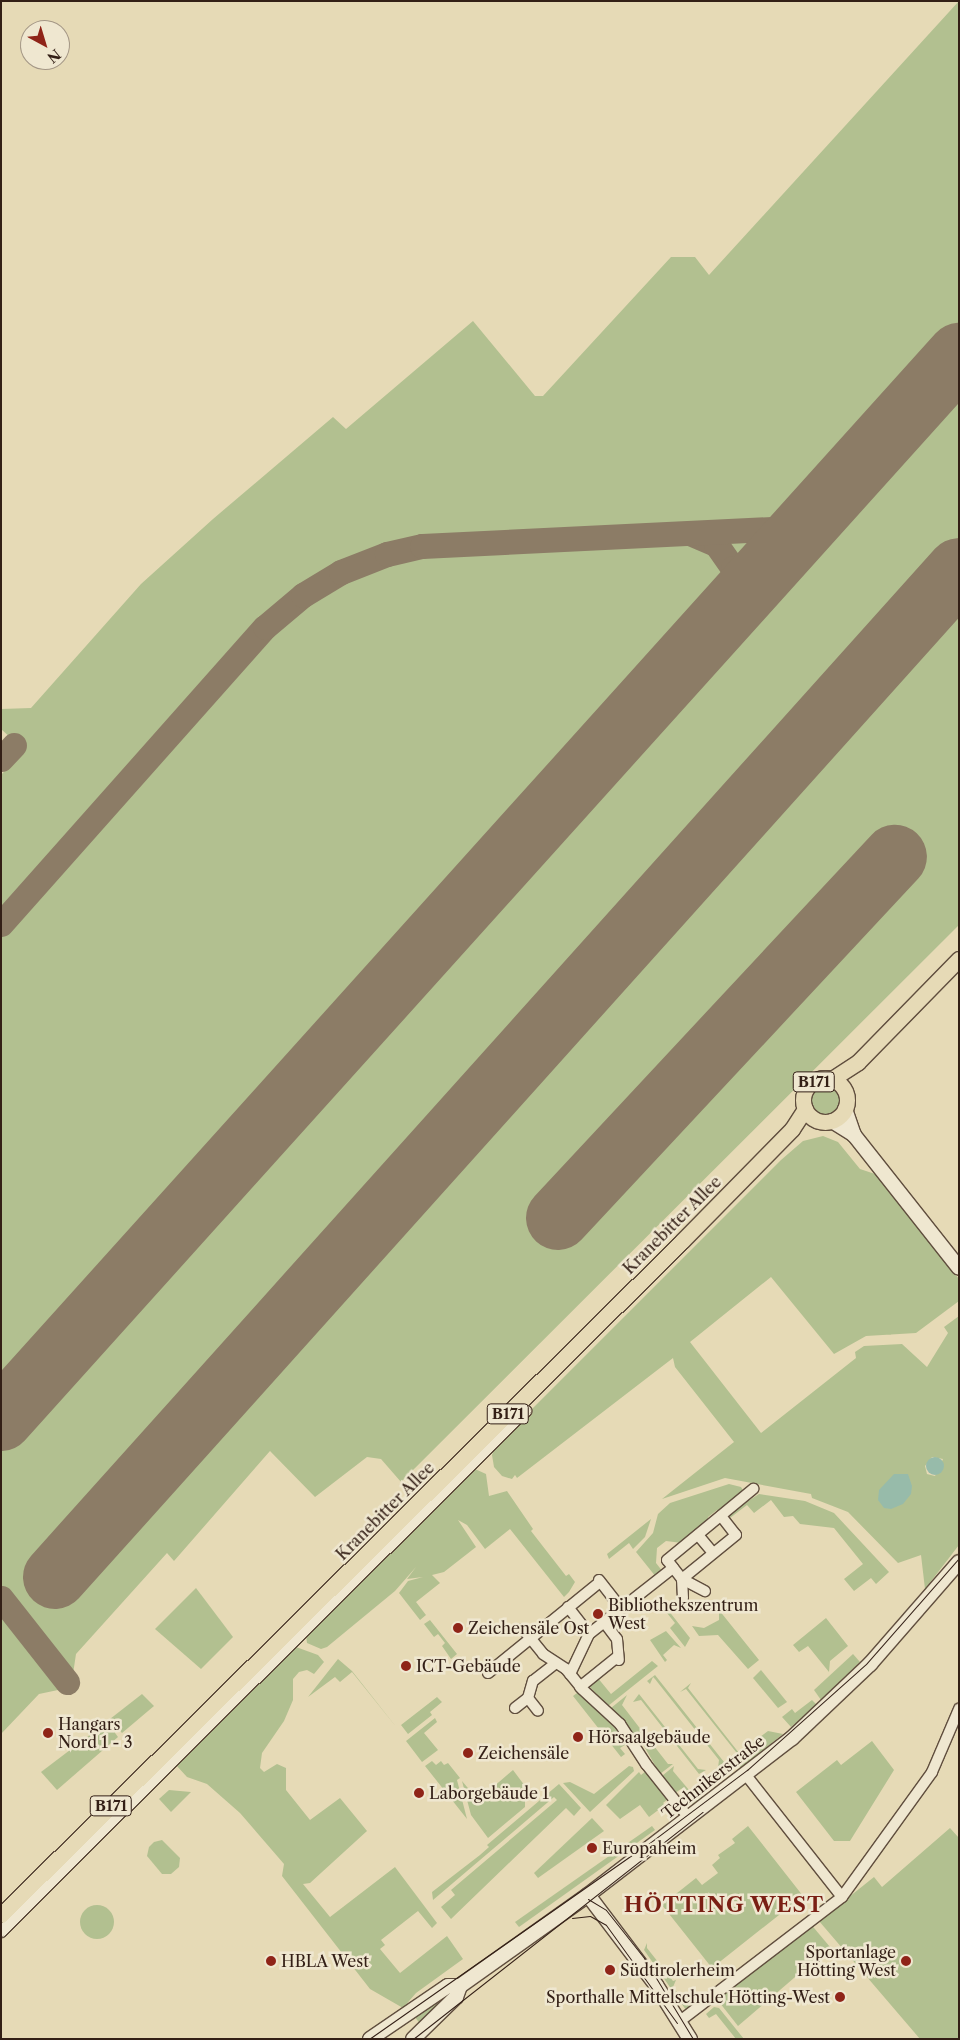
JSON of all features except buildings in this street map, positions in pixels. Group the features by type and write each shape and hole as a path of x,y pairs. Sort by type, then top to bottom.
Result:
{"main road":[{"name":"B171","path":"810,1114 804,1096 807,1087 818,1079 832,1079 858,1062 959,959"},
{"name":"B171","path":"832,1121 845,1110 845,1091 858,1062"},
{"name":"B171","path":"832,1079 845,1091"},
{"path":"810,1114 832,1121"},
{"name":"Kranebitter Allee","path":"1,1915 792,1129 810,1114"}],"street":[{"path":"845,1110 854,1135 959,1268"},
{"path":"832,1121 854,1135"},
{"name":"Kranebitter Allee","path":"1,1932 526,1411"},
{"path":"705,1591 682,1579 667,1560 753,1489"},
{"path":"682,1579 736,1535 721,1516"},
{"path":"698,1535 713,1553"},
{"name":"Technikerstraße","path":"370,2039 404,2025 411,2038 456,1997 460,1986 588,1895 792,1738 860,1674 959,1562"},
{"path":"570,1674 589,1634 673,1568"},
{"path":"682,1579 684,1598"},
{"path":"488,1673 599,1581 622,1608"},
{"path":"568,1607 589,1634"},
{"path":"580,1687 618,1659 618,1638 604,1622"},
{"path":"523,1629 543,1654 570,1674 580,1687 620,1724 690,1818"},
{"path":"516,1708 528,1698 533,1681 556,1663"},
{"path":"528,1698 538,1711"},
{"path":"680,2021 842,1897 932,1772 959,1709"},
{"path":"746,1775 842,1897"},
{"path":"588,1895 680,2021 690,2039"},
{"name":"Technikerstraße","path":"388,2032 448,1986 460,1986"}],"shaded area":[{"path":"959,1 959,925 401,1482 381,1459 367,1457 315,1497 270,1451 174,1561 167,1553 76,1654 73,1674 67,1682 58,1690 39,1694 1,1734 1,775 24,750 1,729 1,709 31,708 141,584 213,519 333,417 346,429 473,321 535,396 543,396 671,257 695,257 709,275"},
{"path":"825,1085 836,1089 840,1100 836,1111 825,1115 814,1111 810,1100 814,1089"},
{"path":"823,1136 838,1142 860,1169 875,1174 959,1279 959,1301 916,1333 866,1336 834,1354 771,1277 690,1342 761,1433 856,1358 855,1352 864,1346 902,1344 927,1367 948,1333 944,1327 959,1316 959,1545 925,1589 921,1555 898,1563 848,1512 812,1498 811,1494 725,1478 662,1499 734,1442 675,1367 673,1358 517,1478 515,1475 512,1479 502,1476 494,1467 492,1455 496,1445 781,1160 803,1141","holes":["932,1457 943,1459 935,1476 927,1474 925,1466"]},
{"path":"935,1457 941,1460 944,1466 941,1472 935,1475 929,1472 926,1466 929,1460"},
{"path":"475,1469 486,1474 489,1496 507,1491 533,1529 531,1531 566,1576 569,1574 575,1582 569,1592 564,1597 510,1529 485,1549 467,1525 458,1520 476,1547 444,1572 432,1575 440,1583 416,1602 426,1615 420,1620 399,1593 408,1581 423,1577 407,1579 416,1567 395,1591 327,1647 321,1649 307,1643 306,1635"},
{"path":"894,1474 908,1474 912,1486 911,1494 903,1504 891,1509 884,1508 878,1500 879,1490"},
{"path":"729,1484 741,1487 744,1492 722,1511 717,1510 708,1517 707,1523 682,1543 666,1541 657,1548 656,1563 663,1572 656,1577 636,1552 653,1533 658,1514 670,1503"},
{"path":"759,1494 805,1501 834,1513 889,1572 876,1584 871,1578 854,1591 844,1579 863,1564 834,1528 800,1524 793,1516 784,1517 771,1500 754,1513 747,1505 730,1518 728,1514"},
{"path":"651,1519 645,1537 633,1549 629,1543 609,1559 607,1554"},
{"path":"196,1588 233,1637 201,1669 155,1629"},
{"path":"661,1601 690,1638 685,1647 670,1628 675,1623 659,1603"},
{"path":"719,1610 759,1660 748,1669 718,1635 699,1636 692,1626 704,1628 719,1620"},
{"path":"826,1618 848,1646 830,1661 829,1672 808,1646 799,1652 793,1645"},
{"path":"430,1620 457,1654 451,1659 442,1646 445,1643 438,1634 434,1637 424,1624"},
{"path":"666,1631 681,1648 674,1645 663,1655 667,1660 665,1662 650,1640"},
{"path":"296,1647 318,1655 324,1662 314,1674 307,1670 299,1672 293,1679 293,1700 284,1721 262,1753 260,1768 264,1772 277,1764 286,1768 286,1790 310,1820 340,1798 367,1831 310,1883 303,1884 330,1917 395,1867 437,1923 432,1928 418,1911 381,1940 385,1945 380,1949 400,1973 447,1936 463,1959 416,1993 403,2008 370,1989 282,1876 284,1864 240,1813 207,1784 187,1777 176,1765"},
{"path":"853,1654 860,1662 821,1700 814,1690"},
{"path":"338,1659 352,1671 397,1728 352,1672 340,1682 335,1677 308,1697"},
{"path":"652,1661 658,1666 608,1706 588,1685 597,1677 611,1694"},
{"path":"761,1670 787,1702 778,1708 753,1678"},
{"path":"655,1675 724,1762 718,1768 719,1760 655,1679 653,1677 650,1684 647,1681"},
{"path":"691,1683 688,1688 739,1753 768,1731 783,1734 741,1768 734,1760 740,1757 686,1689 680,1692"},
{"path":"581,1690 628,1743 620,1748 625,1754 621,1757 573,1696"},
{"path":"142,1694 154,1706 122,1733 110,1719"},
{"path":"639,1694 698,1769 706,1770 699,1774 641,1700 633,1702"},
{"path":"627,1695 622,1705 642,1731 647,1731 636,1738 611,1708"},
{"path":"437,1697 442,1702 430,1712 432,1715 408,1734 401,1725"},
{"path":"812,1700 817,1705 791,1727 782,1717 792,1709 795,1713"},
{"path":"435,1718 437,1722 424,1733 438,1750 422,1762 406,1741"},
{"path":"107,1722 118,1737 57,1790 41,1772"},
{"path":"648,1732 647,1737 668,1764 673,1764 660,1774 640,1739"},
{"path":"872,1741 894,1770 850,1841 834,1841 796,1792 837,1760 841,1765"},
{"path":"432,1761 436,1765 441,1761 444,1765 448,1763 460,1778 457,1780 467,1819 425,1766"},
{"path":"629,1766 633,1767 634,1771 590,1812 563,1783 570,1782 594,1794"},
{"path":"674,1766 673,1771 689,1790 696,1789 702,1797 692,1804 681,1789 675,1793 662,1776"},
{"path":"513,1770 525,1786 525,1807 488,1838 471,1815 462,1781 478,1800"},
{"path":"646,1771 668,1799 663,1803 665,1805 649,1817 640,1805 620,1819 606,1805 639,1772 641,1775"},
{"path":"559,1784 581,1808 574,1816 566,1808 451,1919 441,1907 455,1895 451,1890 557,1800 554,1797 433,1900 432,1892 480,1855 489,1847 487,1845"},
{"path":"169,1790 191,1792 171,1812 159,1799"},
{"path":"592,1818 604,1831 538,1878 534,1873"},
{"path":"652,1826 655,1830 519,1927 515,1922"},
{"path":"748,1826 803,1896 712,1968 662,1905 696,1878 702,1885 718,1873 712,1865 720,1858 718,1855 735,1843 732,1839"},
{"name":"Sportanlage Hötting West","path":"950,1828 959,1838 959,2039 920,2039 819,1921 874,1877 882,1887"},
{"path":"162,1840 180,1858 179,1867 171,1874 162,1874 147,1856 149,1847 154,1842"},
{"path":"97,1905 104,1906 109,1910 113,1915 113,1929 109,1934 104,1938 97,1939 90,1938 85,1934 81,1929 80,1922 81,1915 85,1910 90,1906"},
{"path":"809,1922 830,1947 738,2026 716,1998"},
{"path":"647,1943 647,1948 673,1981 676,1980 673,1987 686,2004 694,2002 686,2010 644,1950"},
{"path":"453,1991 422,2027 413,2014"},
{"path":"714,2007 719,2008 744,2039 736,2039 716,2014 709,2018 706,2014"}],"taxiway":[{"path":"1,924 265,627 303,595 341,572 387,554 422,546 788,528 804,523 821,509"},
{"path":"692,534 716,544 733,568 734,593 721,620"},
{"path":"1,759 14,745"},
{"path":"1,1598 67,1682"}],"runway":[{"path":"1,1419 959,355"},
{"path":"55,1577 959,570"},
{"path":"558,1218 895,857"}],"tram line":[{"path":"369,2039 648,1844 747,1770 866,1664 959,1558"},
{"path":"413,2039 703,1812"},
{"path":"588,1899 606,1910 644,1958 693,2039"},
{"path":"572,1918 590,1916 606,1925 677,2023"}],"place":[{"name":"Bibliothekszentrum West","path":"598,1614"},
{"name":"Zeichensäle Ost","path":"458,1628"},
{"name":"ICT-Gebäude","path":"406,1666"},
{"name":"Hangars Nord 1 - 3","path":"48,1733"},
{"name":"Hörsaalgebäude","path":"578,1737"},
{"name":"Zeichensäle","path":"468,1753"},
{"name":"Laborgebäude 1","path":"419,1793"},
{"name":"Europaheim","path":"592,1848"},
{"name":"HBLA West","path":"271,1961"},
{"name":"Sportanlage Hötting West","path":"906,1961"},
{"name":"Südtirolerheim","path":"610,1970"},
{"name":"Sporthalle Mittelschule Hötting-West","path":"840,1997"}],"district":[{"name":"HÖTTING WEST","path":"724,1905"}]}
